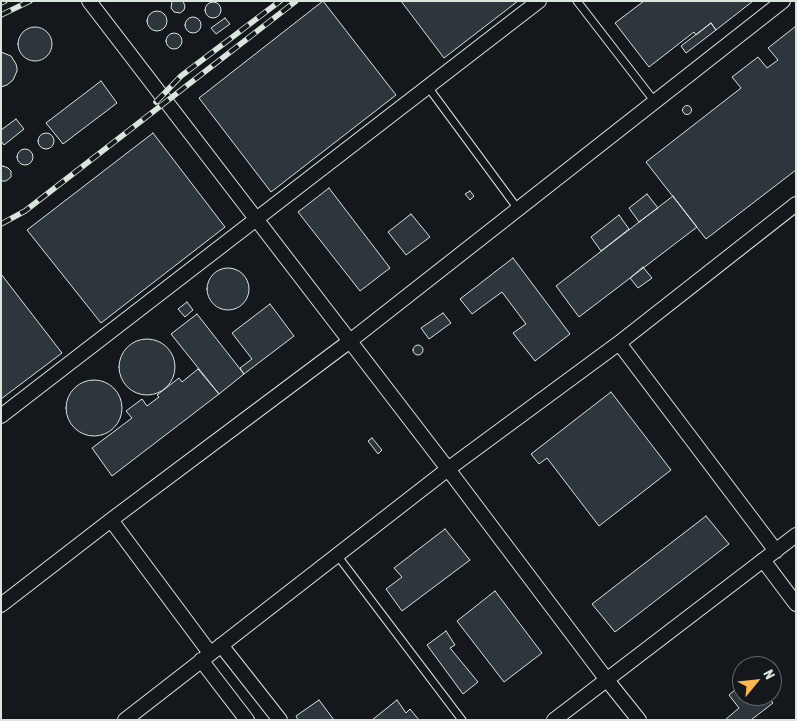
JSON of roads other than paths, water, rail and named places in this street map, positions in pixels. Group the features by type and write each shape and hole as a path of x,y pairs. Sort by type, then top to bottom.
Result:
{"street":[{"path":"89,1 639,720"},
{"path":"1,416 539,1"},
{"path":"1,605 350,341 783,1"},
{"path":"125,720 448,469 619,343 796,204"},
{"path":"619,343 776,550"},
{"path":"111,520 211,653 247,720"},
{"path":"554,720 776,550 795,538"},
{"path":"763,560 796,604"},
{"path":"211,653 280,720"}],"lane":[{"path":"577,1 655,102"},
{"path":"428,87 518,209"},
{"path":"338,555 462,720"}],"railway":[{"path":"1,3 5,1"},
{"path":"1,15 30,1"},
{"path":"156,102 181,76 280,1"},
{"path":"1,224 25,211 296,1"}]}
